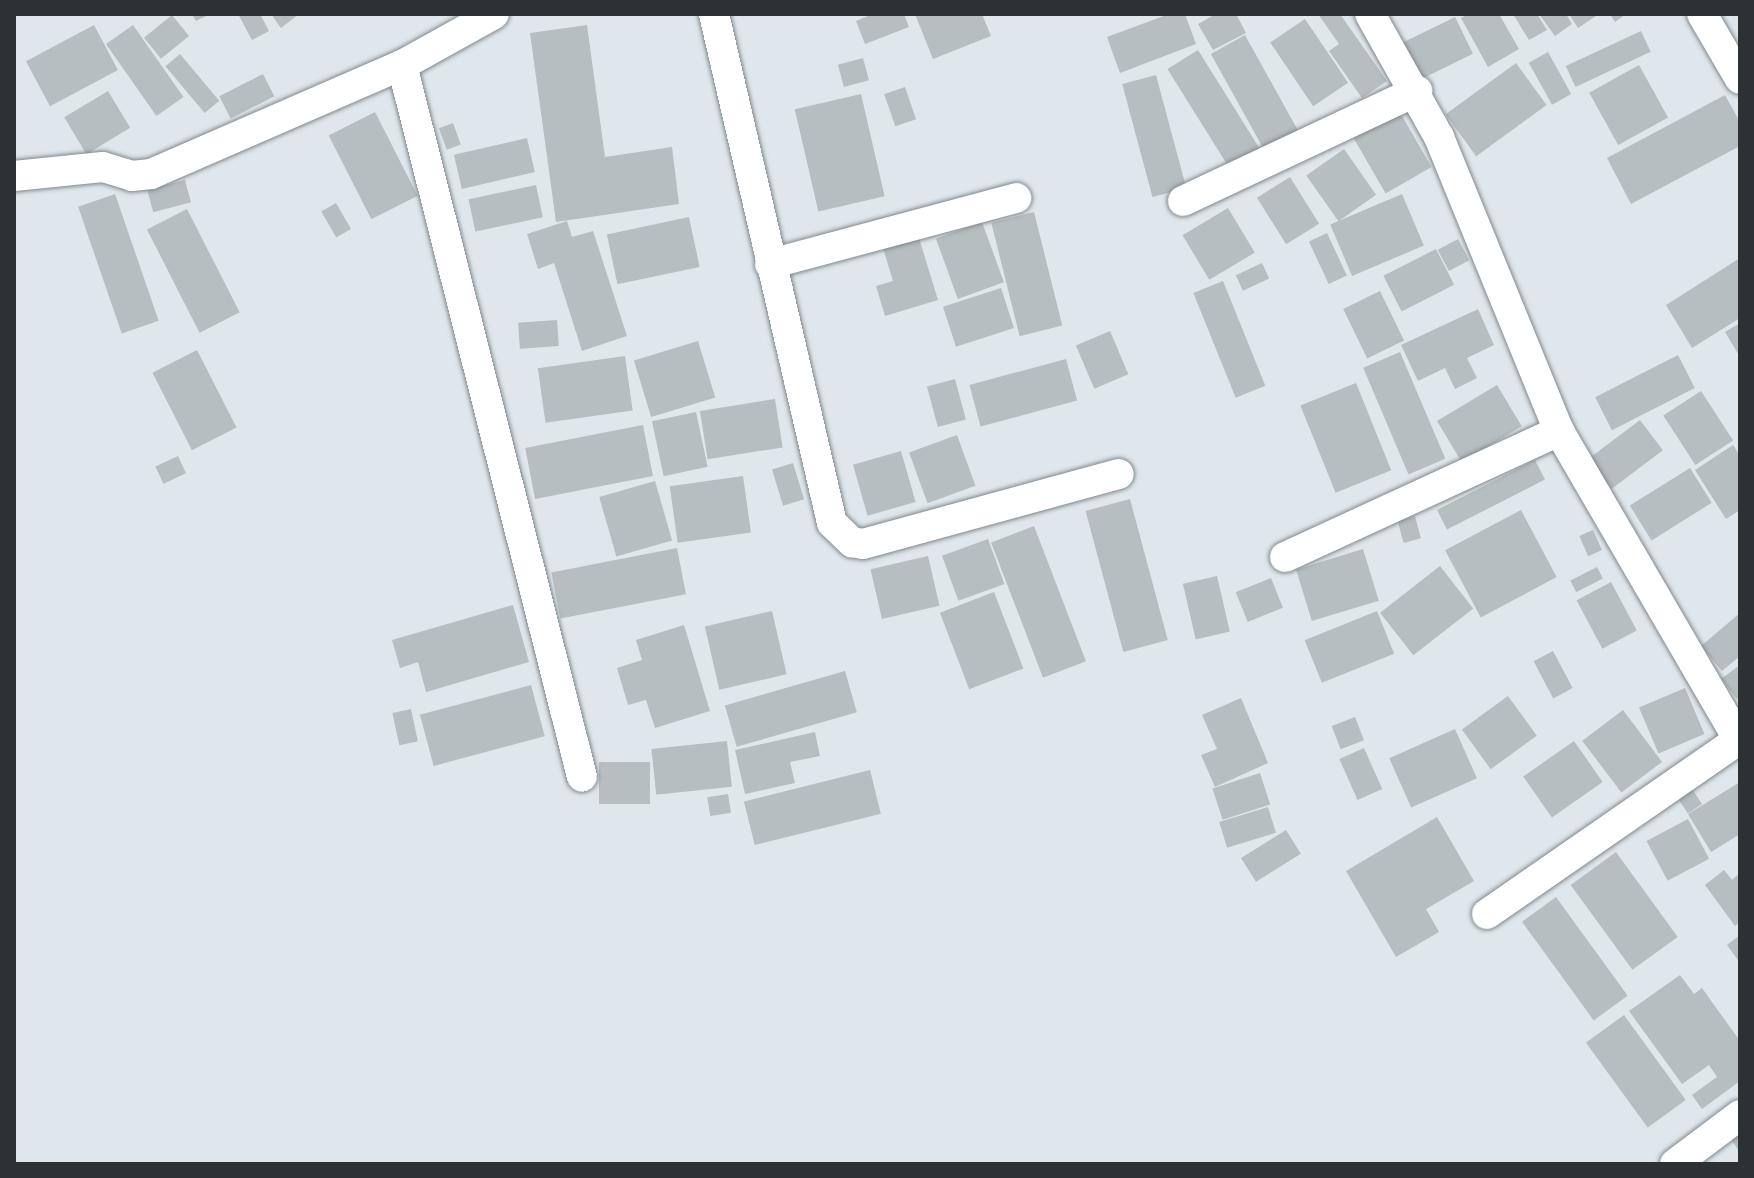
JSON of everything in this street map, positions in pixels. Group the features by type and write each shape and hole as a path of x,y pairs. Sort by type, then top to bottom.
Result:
{"street":[{"path":"14,176 103,167 132,176 151,174 402,65 494,14"},
{"path":"714,14 826,512 852,542 863,544 1119,474"},
{"path":"1370,14 1417,91 1559,431 1740,740 1487,914"},
{"path":"1702,14 1740,79"},
{"path":"402,65 582,777"},
{"path":"1183,201 1417,91"},
{"path":"770,264 1016,198"},
{"path":"1285,557 1559,431"},
{"path":"1675,1164 1740,1115"}],"building":[{"path":"192,14 210,14 196,21"},
{"path":"238,14 260,14 269,31 252,40"},
{"path":"271,14 299,14 281,28"},
{"path":"872,14 904,14 909,27 865,44 856,21"},
{"path":"915,14 982,14 991,36 933,59"},
{"path":"1169,14 1185,14 1196,44 1120,73 1107,37"},
{"path":"1216,14 1236,14 1246,33 1213,50 1198,24"},
{"path":"1318,14 1340,14 1387,81 1362,98 1329,51 1339,44"},
{"path":"1468,14 1499,14 1519,49 1488,67 1461,18"},
{"path":"1513,14 1537,14 1547,30 1529,40"},
{"path":"1539,14 1566,14 1572,24 1555,36"},
{"path":"1569,14 1599,14 1578,28"},
{"path":"1610,14 1626,14 1615,22"},
{"path":"172,15 189,36 161,59 144,38"},
{"path":"1455,17 1473,54 1421,79 1403,42"},
{"path":"1305,19 1348,83 1313,106 1270,42"},
{"path":"94,25 118,70 50,106 26,61"},
{"path":"133,25 183,97 156,116 106,44"},
{"path":"587,25 605,157 672,147 679,204 556,222 530,33"},
{"path":"1641,31 1651,52 1575,87 1566,66"},
{"path":"1245,35 1298,130 1264,149 1211,54"},
{"path":"1198,50 1260,149 1229,168 1167,69"},
{"path":"1548,52 1571,94 1552,105 1529,63"},
{"path":"180,54 219,101 205,113 165,66"},
{"path":"863,58 869,80 844,87 838,65"},
{"path":"1516,63 1547,105 1476,156 1446,114"},
{"path":"1639,65 1668,117 1618,145 1589,93"},
{"path":"263,74 274,96 231,119 219,96"},
{"path":"1156,75 1186,188 1152,197 1122,84"},
{"path":"905,87 916,119 895,126 884,94"},
{"path":"108,91 130,128 86,154 64,117"},
{"path":"861,94 885,196 818,212 795,109"},
{"path":"1725,95 1740,122 1740,146 1631,204 1607,158"},
{"path":"1398,109 1432,167 1386,194 1352,136"},
{"path":"375,112 418,196 371,219 329,136"},
{"path":"453,123 461,145 447,150 439,128"},
{"path":"527,138 535,172 462,189 454,155"},
{"path":"1344,149 1376,195 1338,221 1306,175"},
{"path":"1290,177 1319,224 1286,244 1257,198"},
{"path":"185,180 191,202 153,212 147,190"},
{"path":"536,185 543,217 475,232 469,199"},
{"path":"115,194 159,321 122,333 78,207"},
{"path":"1402,194 1424,246 1352,276 1330,224"},
{"path":"336,203 351,229 336,237 321,211"},
{"path":"1228,208 1255,253 1209,280 1183,235"},
{"path":"187,209 240,312 200,333 147,229"},
{"path":"1034,212 1062,326 1020,336 991,223"},
{"path":"689,217 700,267 617,284 607,234"},
{"path":"567,221 572,237 593,231 627,336 582,351 554,263 538,269 527,234"},
{"path":"982,222 1004,282 958,299 936,239"},
{"path":"1327,233 1347,276 1329,284 1309,241"},
{"path":"919,238 938,300 885,316 876,286 893,281 883,248"},
{"path":"1458,239 1469,260 1449,271 1438,250"},
{"path":"1436,249 1454,285 1402,311 1383,276"},
{"path":"1740,258 1740,318 1692,348 1666,305"},
{"path":"1262,263 1269,278 1243,291 1236,275"},
{"path":"1223,281 1265,386 1236,398 1193,293"},
{"path":"1001,288 1014,328 956,347 943,307"},
{"path":"1380,291 1404,340 1367,358 1343,309"},
{"path":"1478,309 1494,345 1467,358 1477,378 1455,389 1445,368 1418,381 1401,345"},
{"path":"557,320 559,346 520,349 518,323"},
{"path":"1740,323 1740,357 1725,332"},
{"path":"1110,331 1128,374 1094,389 1076,345"},
{"path":"698,341 715,397 651,417 634,361"},
{"path":"197,350 236,428 192,450 152,373"},
{"path":"1400,352 1445,459 1409,474 1363,368"},
{"path":"1678,355 1695,388 1612,430 1595,397"},
{"path":"625,356 633,410 546,423 538,368"},
{"path":"1066,359 1077,401 981,426 969,385"},
{"path":"955,379 966,420 938,427 927,387"},
{"path":"1356,383 1391,470 1336,493 1300,405"},
{"path":"1497,385 1522,426 1462,462 1437,421"},
{"path":"1701,391 1733,440 1695,465 1663,416"},
{"path":"775,399 783,447 708,459 700,411"},
{"path":"696,412 708,467 664,476 652,421"},
{"path":"1640,420 1663,450 1612,489 1589,459"},
{"path":"643,425 653,476 535,499 525,448"},
{"path":"957,435 975,486 928,503 909,452"},
{"path":"1733,445 1740,456 1740,510 1726,519 1695,470"},
{"path":"901,451 916,502 868,516 853,465"},
{"path":"178,456 186,473 163,484 155,467"},
{"path":"1535,460 1545,480 1447,530 1437,510"},
{"path":"793,463 804,499 783,506 772,469"},
{"path":"1690,468 1712,503 1652,540 1630,506"},
{"path":"743,476 751,532 678,543 670,486"},
{"path":"655,481 672,541 616,557 599,497"},
{"path":"1130,499 1168,640 1123,652 1086,511"},
{"path":"1521,510 1557,577 1481,617 1445,550"},
{"path":"1415,516 1421,538 1404,543 1398,521"},
{"path":"1034,526 1086,661 1043,678 991,542"},
{"path":"1593,530 1602,550 1588,556 1579,536"},
{"path":"988,539 1004,584 958,601 942,556"},
{"path":"677,548 686,594 560,619 551,572"},
{"path":"1363,549 1379,601 1312,621 1296,569"},
{"path":"928,556 939,606 882,619 871,569"},
{"path":"1440,566 1473,609 1413,655 1380,613"},
{"path":"1597,567 1603,579 1576,592 1570,581"},
{"path":"1217,576 1230,632 1196,639 1183,584"},
{"path":"1271,578 1283,608 1248,622 1236,592"},
{"path":"1611,582 1637,631 1602,649 1577,600"},
{"path":"994,592 1023,669 969,689 940,613"},
{"path":"513,605 529,662 426,692 418,662 400,668 392,640"},
{"path":"772,611 787,674 719,690 705,627"},
{"path":"1377,611 1394,654 1322,683 1305,640"},
{"path":"1740,613 1740,656 1722,671 1701,646"},
{"path":"684,625 710,711 655,728 646,700 628,705 617,668 642,660 636,640"},
{"path":"1553,651 1573,688 1553,698 1534,661"},
{"path":"1740,665 1740,697 1737,699 1721,679"},
{"path":"845,671 857,712 737,747 725,705"},
{"path":"531,685 545,736 434,766 420,715"},
{"path":"1685,688 1705,734 1659,754 1639,708"},
{"path":"1508,696 1537,736 1491,769 1462,730"},
{"path":"1241,698 1268,763 1215,787 1201,755 1217,749 1202,715"},
{"path":"411,709 418,741 399,745 392,713"},
{"path":"1623,710 1662,762 1621,793 1582,741"},
{"path":"1355,717 1364,740 1341,749 1332,726"},
{"path":"1455,729 1477,778 1411,808 1389,758"},
{"path":"815,732 820,756 790,762 795,783 745,794 735,750"},
{"path":"727,741 732,787 656,795 651,749"},
{"path":"1574,741 1603,782 1552,818 1523,777"},
{"path":"1364,748 1382,789 1358,800 1339,759"},
{"path":"599,762 650,762 650,804 599,804"},
{"path":"870,770 881,814 755,845 744,801"},
{"path":"1260,773 1270,804 1223,820 1212,788"},
{"path":"1740,782 1740,834 1711,852 1688,814"},
{"path":"1692,789 1702,804 1688,813 1678,799"},
{"path":"728,794 731,813 710,816 707,797"},
{"path":"1268,807 1276,833 1227,848 1219,822"},
{"path":"1437,817 1474,881 1426,909 1439,932 1396,957 1346,871"},
{"path":"1688,819 1709,859 1668,881 1647,841"},
{"path":"1286,830 1301,854 1256,882 1241,858"},
{"path":"1616,852 1678,937 1632,970 1571,885"},
{"path":"1724,870 1732,880 1740,873 1740,922 1735,926 1705,885"},
{"path":"1556,897 1628,996 1594,1020 1522,922"},
{"path":"1740,935 1740,963 1727,945"},
{"path":"1680,975 1694,994 1702,988 1740,1041 1740,1081 1702,1109 1692,1095 1717,1077 1709,1065 1682,1084 1629,1011"},
{"path":"1624,1015 1686,1100 1648,1128 1586,1043"},
{"path":"1740,1134 1740,1153 1731,1139"}]}
